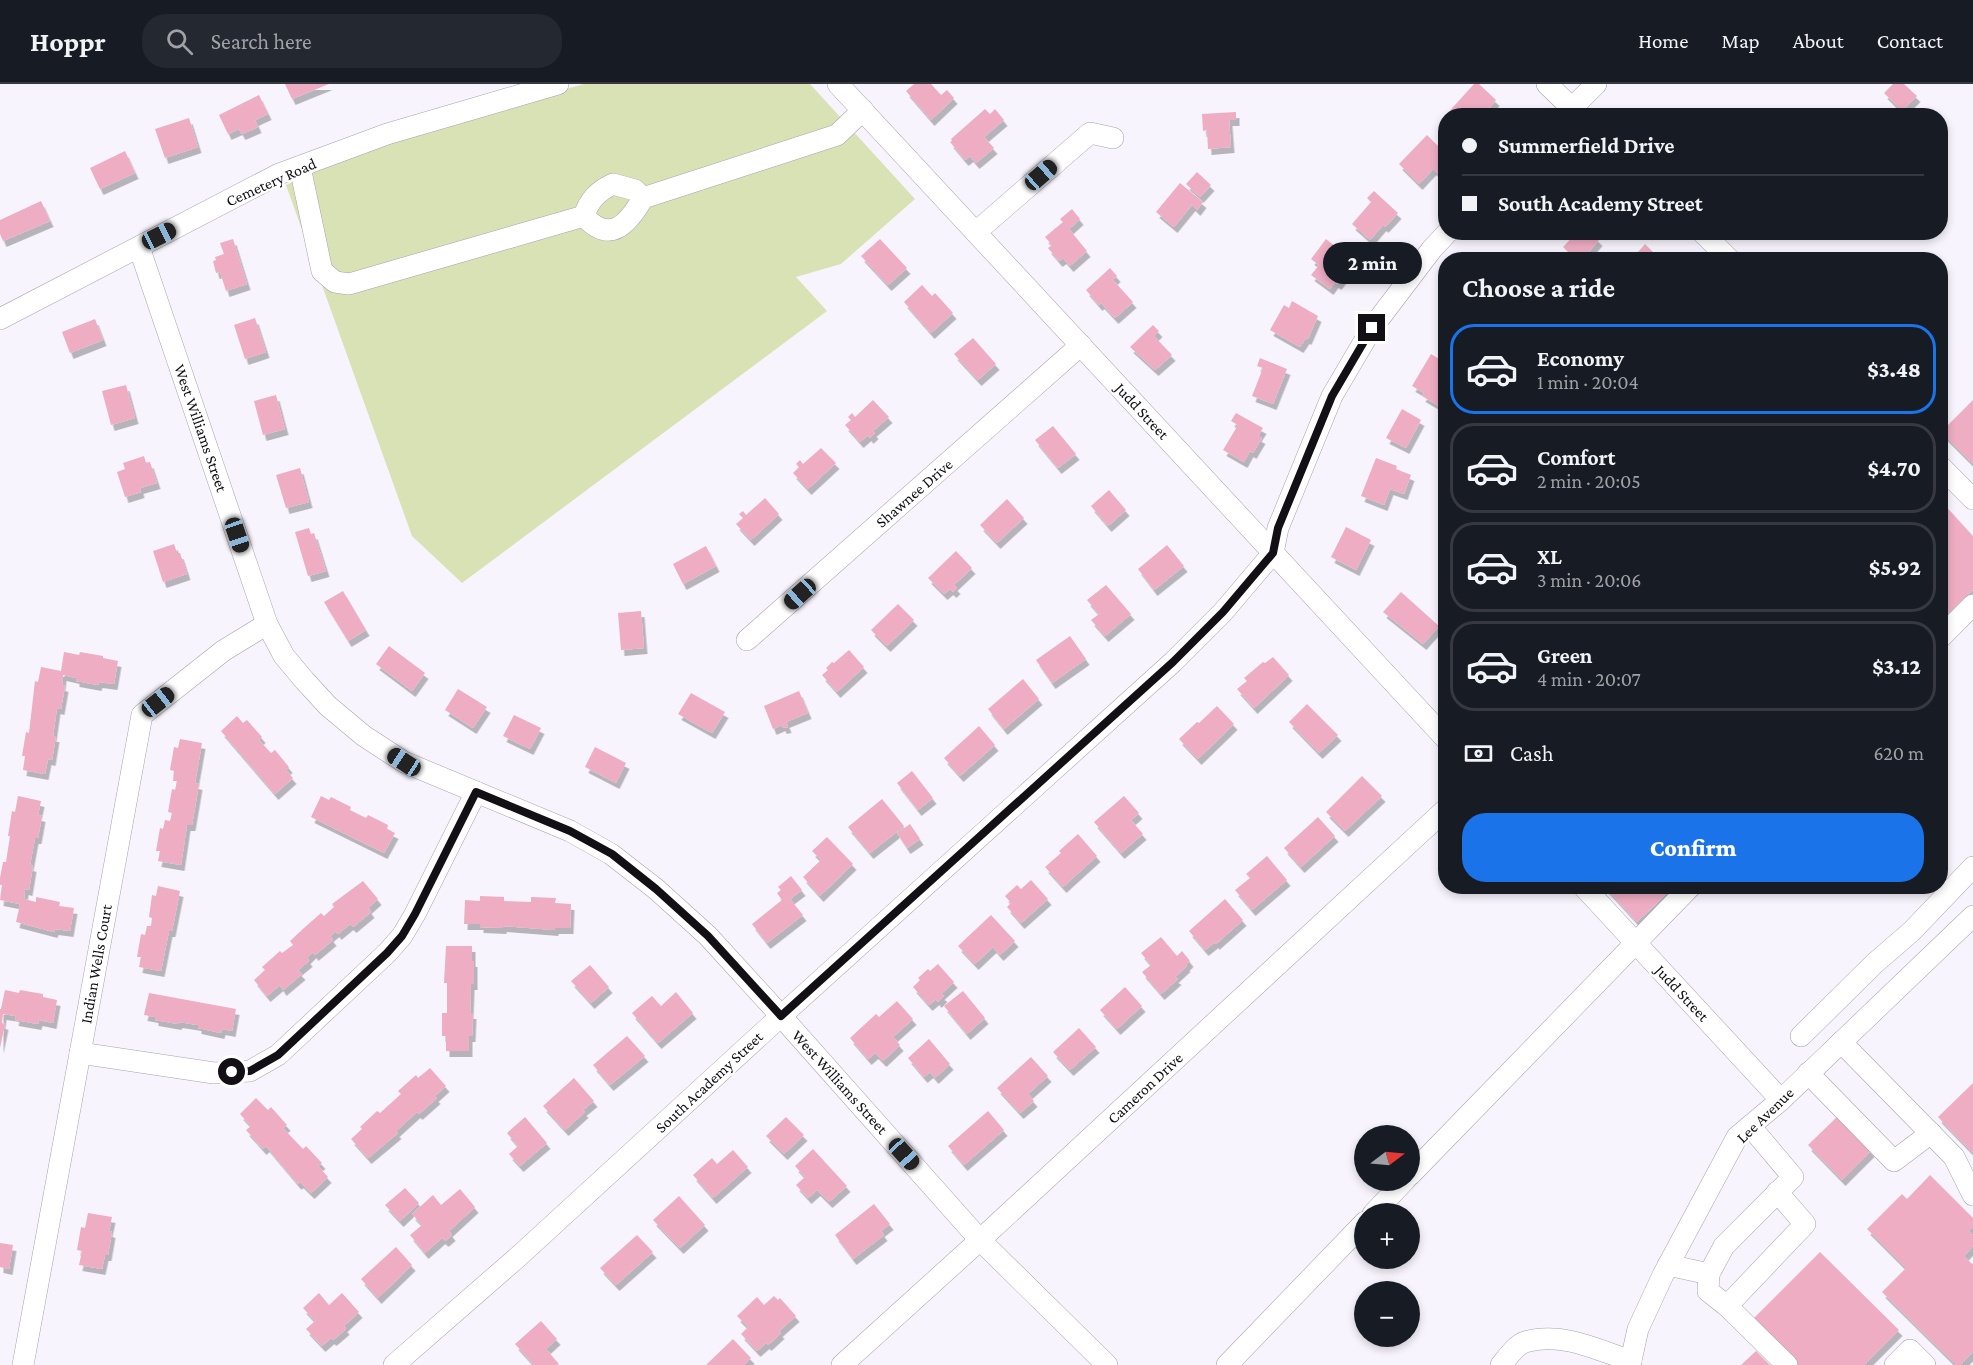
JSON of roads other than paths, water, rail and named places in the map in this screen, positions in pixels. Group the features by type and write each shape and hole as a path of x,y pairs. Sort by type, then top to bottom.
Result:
{"street":[{"name":"Cemetery Road","path":"0,319 279,174 387,134 558,84"},
{"name":"Judd Street","path":"838,84 1438,730"},
{"path":"1547,84 1568,108"},
{"path":"1576,108 1596,84"},
{"path":"584,216 593,226 604,230 625,225 643,198 837,135 862,110"},
{"path":"976,232 1090,133 1113,138"},
{"path":"300,167 322,271 335,282 349,284 584,216"},
{"path":"584,216 595,195 613,184 635,190 643,198"},
{"name":"South Academy Street","path":"394,1365 519,1256 1173,662 1223,612 1273,553 1278,528 1332,396 1372,328 1440,240"},
{"path":"1710,240 1722,252"},
{"name":"West Williams Street","path":"139,247 267,624 284,656 328,706 364,736 404,762 570,831 612,854 656,889 708,936 980,1240 1107,1365"},
{"name":"Shawnee Drive","path":"747,640 1081,345"},
{"path":"1948,474 1973,499"},
{"path":"1948,630 1973,605"},
{"name":"Indian Wells Court","path":"23,1365 142,715 223,651 267,624"},
{"path":"80,1053 214,1073 250,1071 278,1055 387,953 402,936 476,792"},
{"name":"Cameron Drive","path":"842,1365 1438,815"},
{"path":"1948,893 1973,867"},
{"name":"Judd Street","path":"1590,894 1780,1100"},
{"path":"1420,1165 1683,894"},
{"path":"1802,1036 1875,963 1912,931 1947,894"},
{"name":"Lee Avenue","path":"1631,1363 1638,1329 1668,1265 1737,1137 1809,1073 1973,915"},
{"path":"1841,1042 1954,1156 1973,1195"},
{"path":"1809,1073 1894,1161 1931,1133"},
{"path":"1750,1126 1793,1177 1724,1246 1709,1274 1708,1291 1787,1365"},
{"path":"1383,1203 1395,1191"},
{"path":"1726,1306 1805,1224 1777,1192"},
{"path":"1227,1365 1354,1233"},
{"path":"1668,1265 1709,1274"},
{"path":"1501,1365 1523,1343 1547,1339 1573,1341 1631,1363"},
{"path":"1895,1365 1910,1350 1925,1365"}]}
